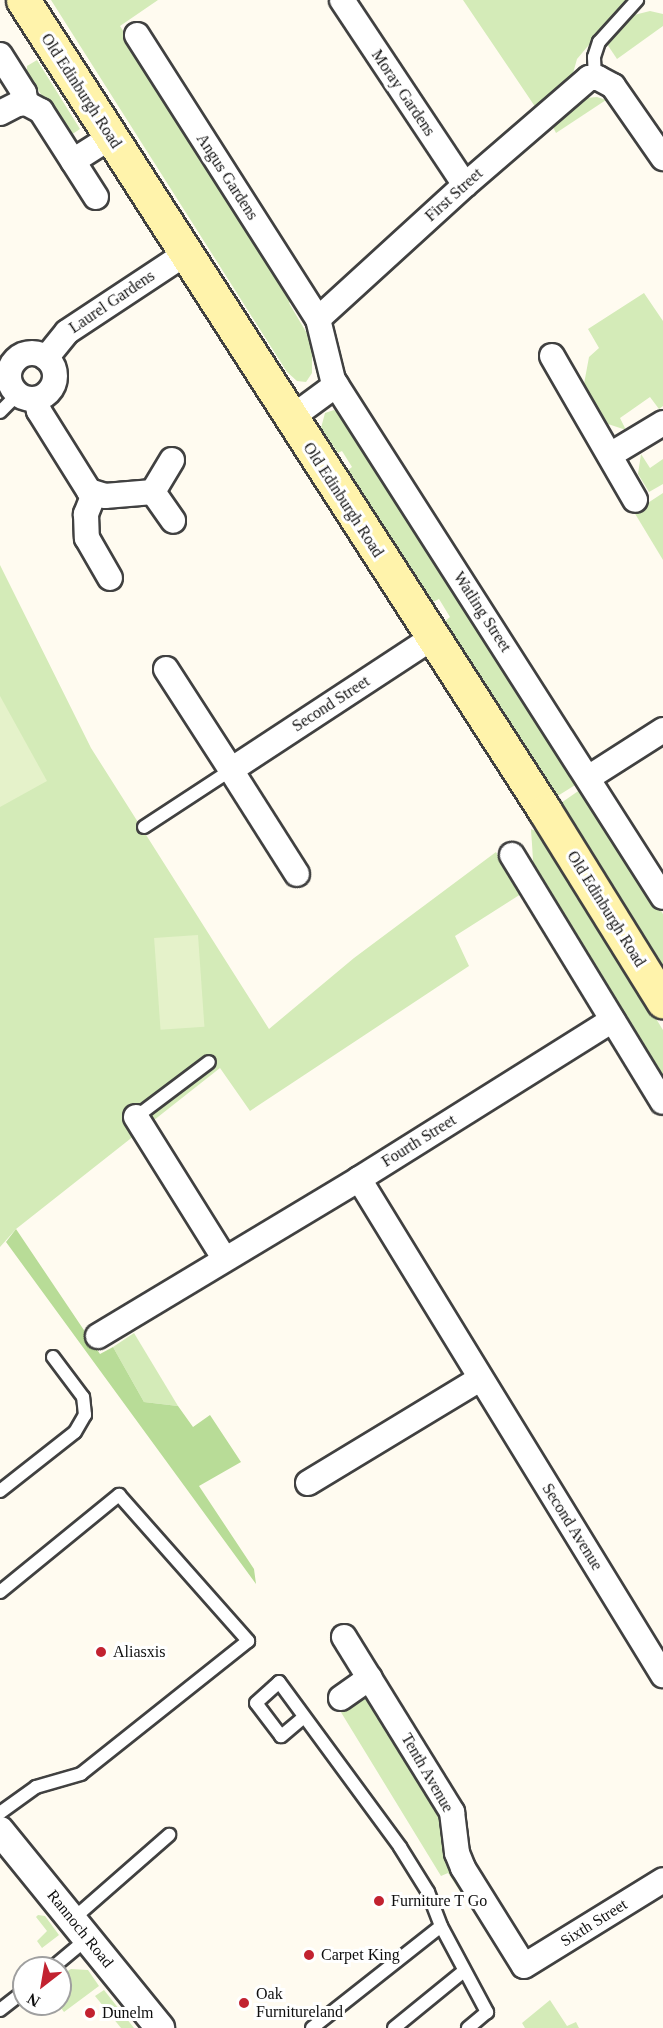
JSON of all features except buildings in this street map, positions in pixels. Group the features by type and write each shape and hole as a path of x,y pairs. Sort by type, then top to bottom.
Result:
{"main road":[{"name":"Old Edinburgh Road","path":"23,0 569,848 663,1001"}],"street":[{"name":"Moray Gardens","path":"342,0 465,185"},
{"name":"Angus Gardens","path":"137,35 318,319"},
{"path":"0,55 24,93 26,104"},
{"path":"595,77 613,86 621,94 663,158"},
{"name":"First Street","path":"318,319 582,81 595,77"},
{"path":"0,114 18,104 26,104 41,111 96,197"},
{"path":"73,161 111,137"},
{"name":"Laurel Gardens","path":"46,358 67,332 185,254"},
{"name":"Watling Street","path":"318,319 336,385 663,897"},
{"path":"27,396 46,395 54,384 54,370 46,358 32,353 17,359 9,373 10,381 39,411 85,486 94,494 105,496 153,492"},
{"path":"552,356 635,500"},
{"path":"291,418 336,385"},
{"path":"610,455 663,423"},
{"path":"153,492 172,460"},
{"path":"153,492 173,521"},
{"path":"94,494 86,514 87,538 110,578"},
{"name":"Second Street","path":"231,770 432,638"},
{"path":"166,669 297,874"},
{"path":"588,778 663,730"},
{"path":"512,855 663,1102"},
{"name":"Fourth Street","path":"99,1336 224,1258 359,1179 612,1020"},
{"path":"136,1117 224,1258"},
{"name":"Second Avenue","path":"359,1179 663,1675"},
{"path":"308,1483 480,1379"},
{"name":"Tenth Avenue","path":"344,1637 452,1812 457,1853 463,1868 524,1966"},
{"path":"341,1698 370,1678"},
{"name":"Rannoch Road","path":"0,1831 159,2028"},
{"name":"Sixth Street","path":"524,1966 663,1880"}],"lane":[{"path":"595,77 594,57 599,42 636,0"},
{"path":"0,412 27,396"},
{"path":"144,827 231,770"},
{"path":"136,1117 209,1062"},
{"path":"0,1491 75,1432 85,1415 83,1397 53,1357"},
{"path":"0,1592 119,1495 248,1641 81,1774 36,1787 0,1813"},
{"path":"304,1717 400,1847 428,1892 441,1926 487,2012 468,2028"},
{"path":"61,1956 80,1929 169,1835"},
{"path":"312,2028 441,1926"},
{"path":"394,2028 464,1971"},
{"path":"0,2010 12,2000"}],"green space":[{"path":"51,0 158,0 120,26 294,299 289,303 312,342 312,373 306,382 297,381 287,372"},
{"path":"463,0 627,0 577,59 570,84 538,111"},
{"path":"650,11 663,14 663,26 617,59 607,44 634,15"},
{"path":"37,60 80,129 68,137 37,88 29,85 27,81 27,66"},
{"path":"597,97 606,100 556,133 553,127 586,98"},
{"path":"644,293 663,321 663,406 659,409 650,397 620,418 626,430 608,424 584,384 589,357 599,348 588,329"},
{"path":"334,410 342,416 580,782 556,797 445,621 450,617 439,599 433,602 348,470 352,467 342,451 338,453 321,428 325,413"},
{"path":"641,454 650,468 663,459 663,484 649,492 638,474"},
{"path":"663,493 663,560 634,512"},
{"path":"0,565 91,748 269,1029 354,958 496,852 521,894 455,936 469,966 250,1111 220,1068 16,1229 0,1247"},
{"path":"0,696 47,781 0,807"},
{"path":"584,787 663,914 663,969 561,803"},
{"path":"531,829 542,834 663,1030 663,1085 534,875"},
{"path":"198,935 204,1027 161,1030 154,938"},
{"path":"16,1229 100,1354 113,1347 144,1402 178,1406 193,1427 210,1415 241,1462 199,1486 254,1569 256,1584 6,1242"},
{"path":"134,1333 178,1406 144,1402 113,1347"},
{"path":"358,1697 369,1698 444,1812 477,1900 483,1926 448,1873 441,1876 339,1709"},
{"path":"45,1916 59,1935 42,1948 37,1941 47,1931 36,1917"},
{"path":"72,1969 88,1970 99,1986 72,2006"},
{"path":"104,1990 134,2028 121,2028 95,1996"},
{"path":"550,2000 567,2026 576,2022 579,2028 525,2028 522,2023"}],"place":[{"name":"Aliasxis","path":"101,1652"},
{"name":"Furniture T Go","path":"379,1901"},
{"name":"Carpet King","path":"309,1955"},
{"name":"Oak Furnitureland","path":"244,2003"},
{"name":"Dunelm","path":"90,2013"}]}
